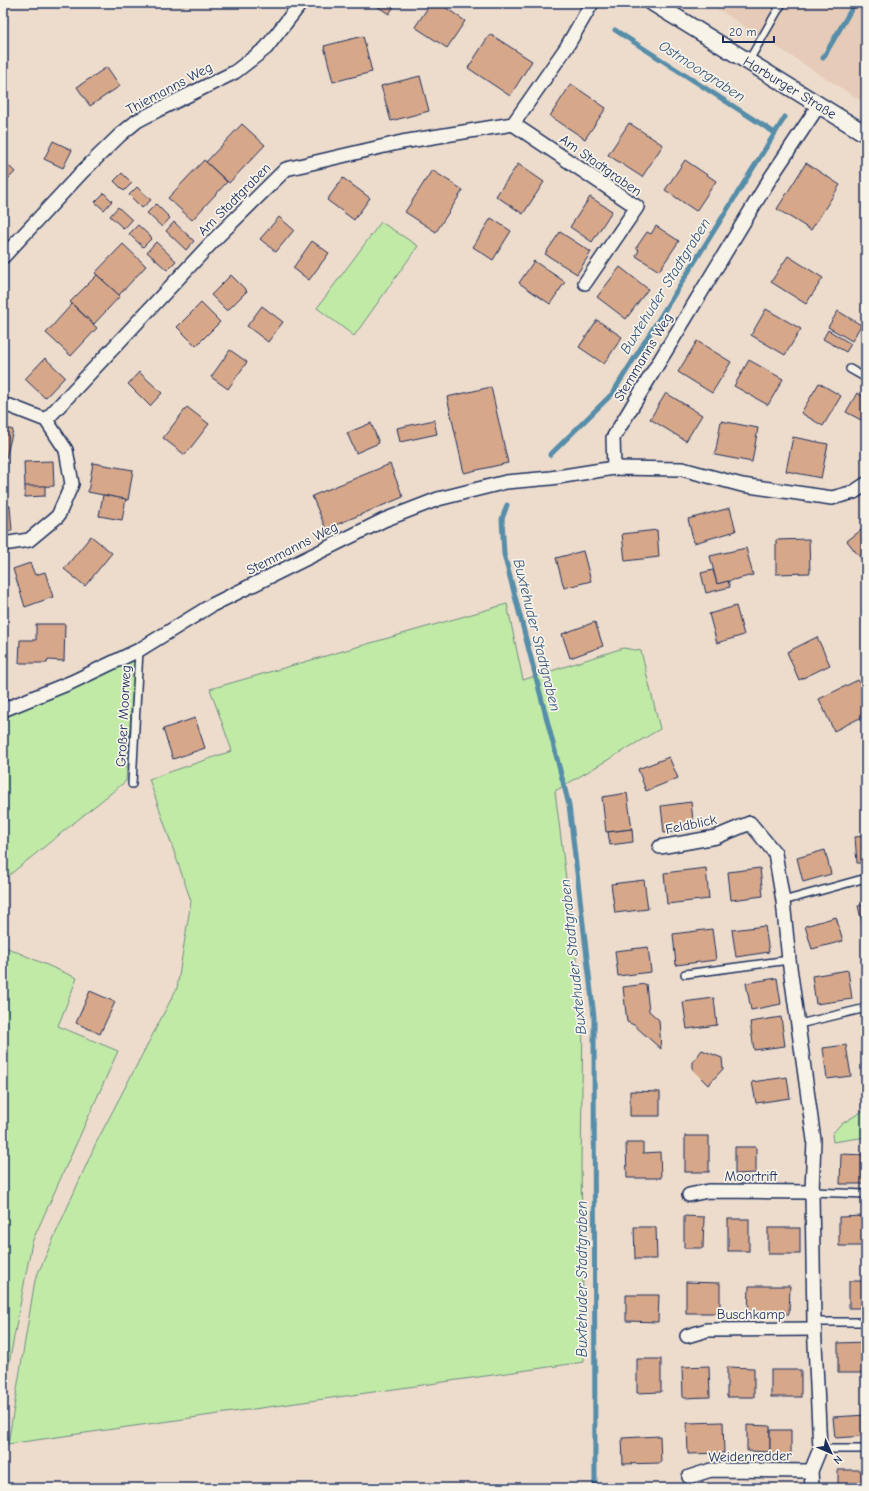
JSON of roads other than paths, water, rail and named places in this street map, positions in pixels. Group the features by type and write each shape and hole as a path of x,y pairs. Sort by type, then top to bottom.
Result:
{"street":[{"name":"Thiemanns Weg","path":"3,257 82,172 120,135 137,121 235,72 266,48 301,3"},
{"path":"513,124 566,48 592,3"},
{"name":"Harburger Straße","path":"653,3 866,134"},
{"name":"Stemmanns Weg","path":"614,468 613,438 771,177 819,105"},
{"name":"Am Stadtgraben","path":"46,420 216,239 286,169 402,142 513,124 637,207 585,283"},
{"path":"3,406 10,406 46,420 66,450 72,484 58,516 29,540 3,544"},
{"name":"Stemmanns Weg","path":"3,710 72,682 139,650 212,605 384,520 427,503 506,482 551,478 614,468 682,469 742,485 832,498 854,492 866,484"},
{"name":"Feldblick","path":"660,847 716,837 750,823 774,853 783,901"},
{"path":"783,901 789,960 814,1140 812,1192 820,1449 812,1471 812,1488"},
{"name":"Moortrift","path":"689,1195 708,1191 812,1192"},
{"name":"Buschkamp","path":"687,1336 707,1330 815,1326"},
{"name":"Weidenredder","path":"689,1477 711,1470 812,1471"}],"lane":[{"path":"748,62 782,3"},
{"path":"850,369 866,378"},
{"name":"Großer Moorweg","path":"132,784 139,650"},
{"path":"783,901 866,878"},
{"path":"684,974 789,960"},
{"path":"799,1024 866,1008"},
{"path":"812,1192 866,1194"},
{"path":"815,1326 866,1322"},
{"path":"820,1449 866,1449"}],"waterway":[{"name":"Buxtehuder Stadtgraben","path":"823,58 855,3"},
{"name":"Ostmoorgraben","path":"615,30 775,133"},
{"name":"Buxtehuder Stadtgraben","path":"550,455 612,394 785,117"},
{"name":"Buxtehuder Stadtgraben","path":"507,505 502,519 504,554 569,805 594,1017 595,1488"}]}
